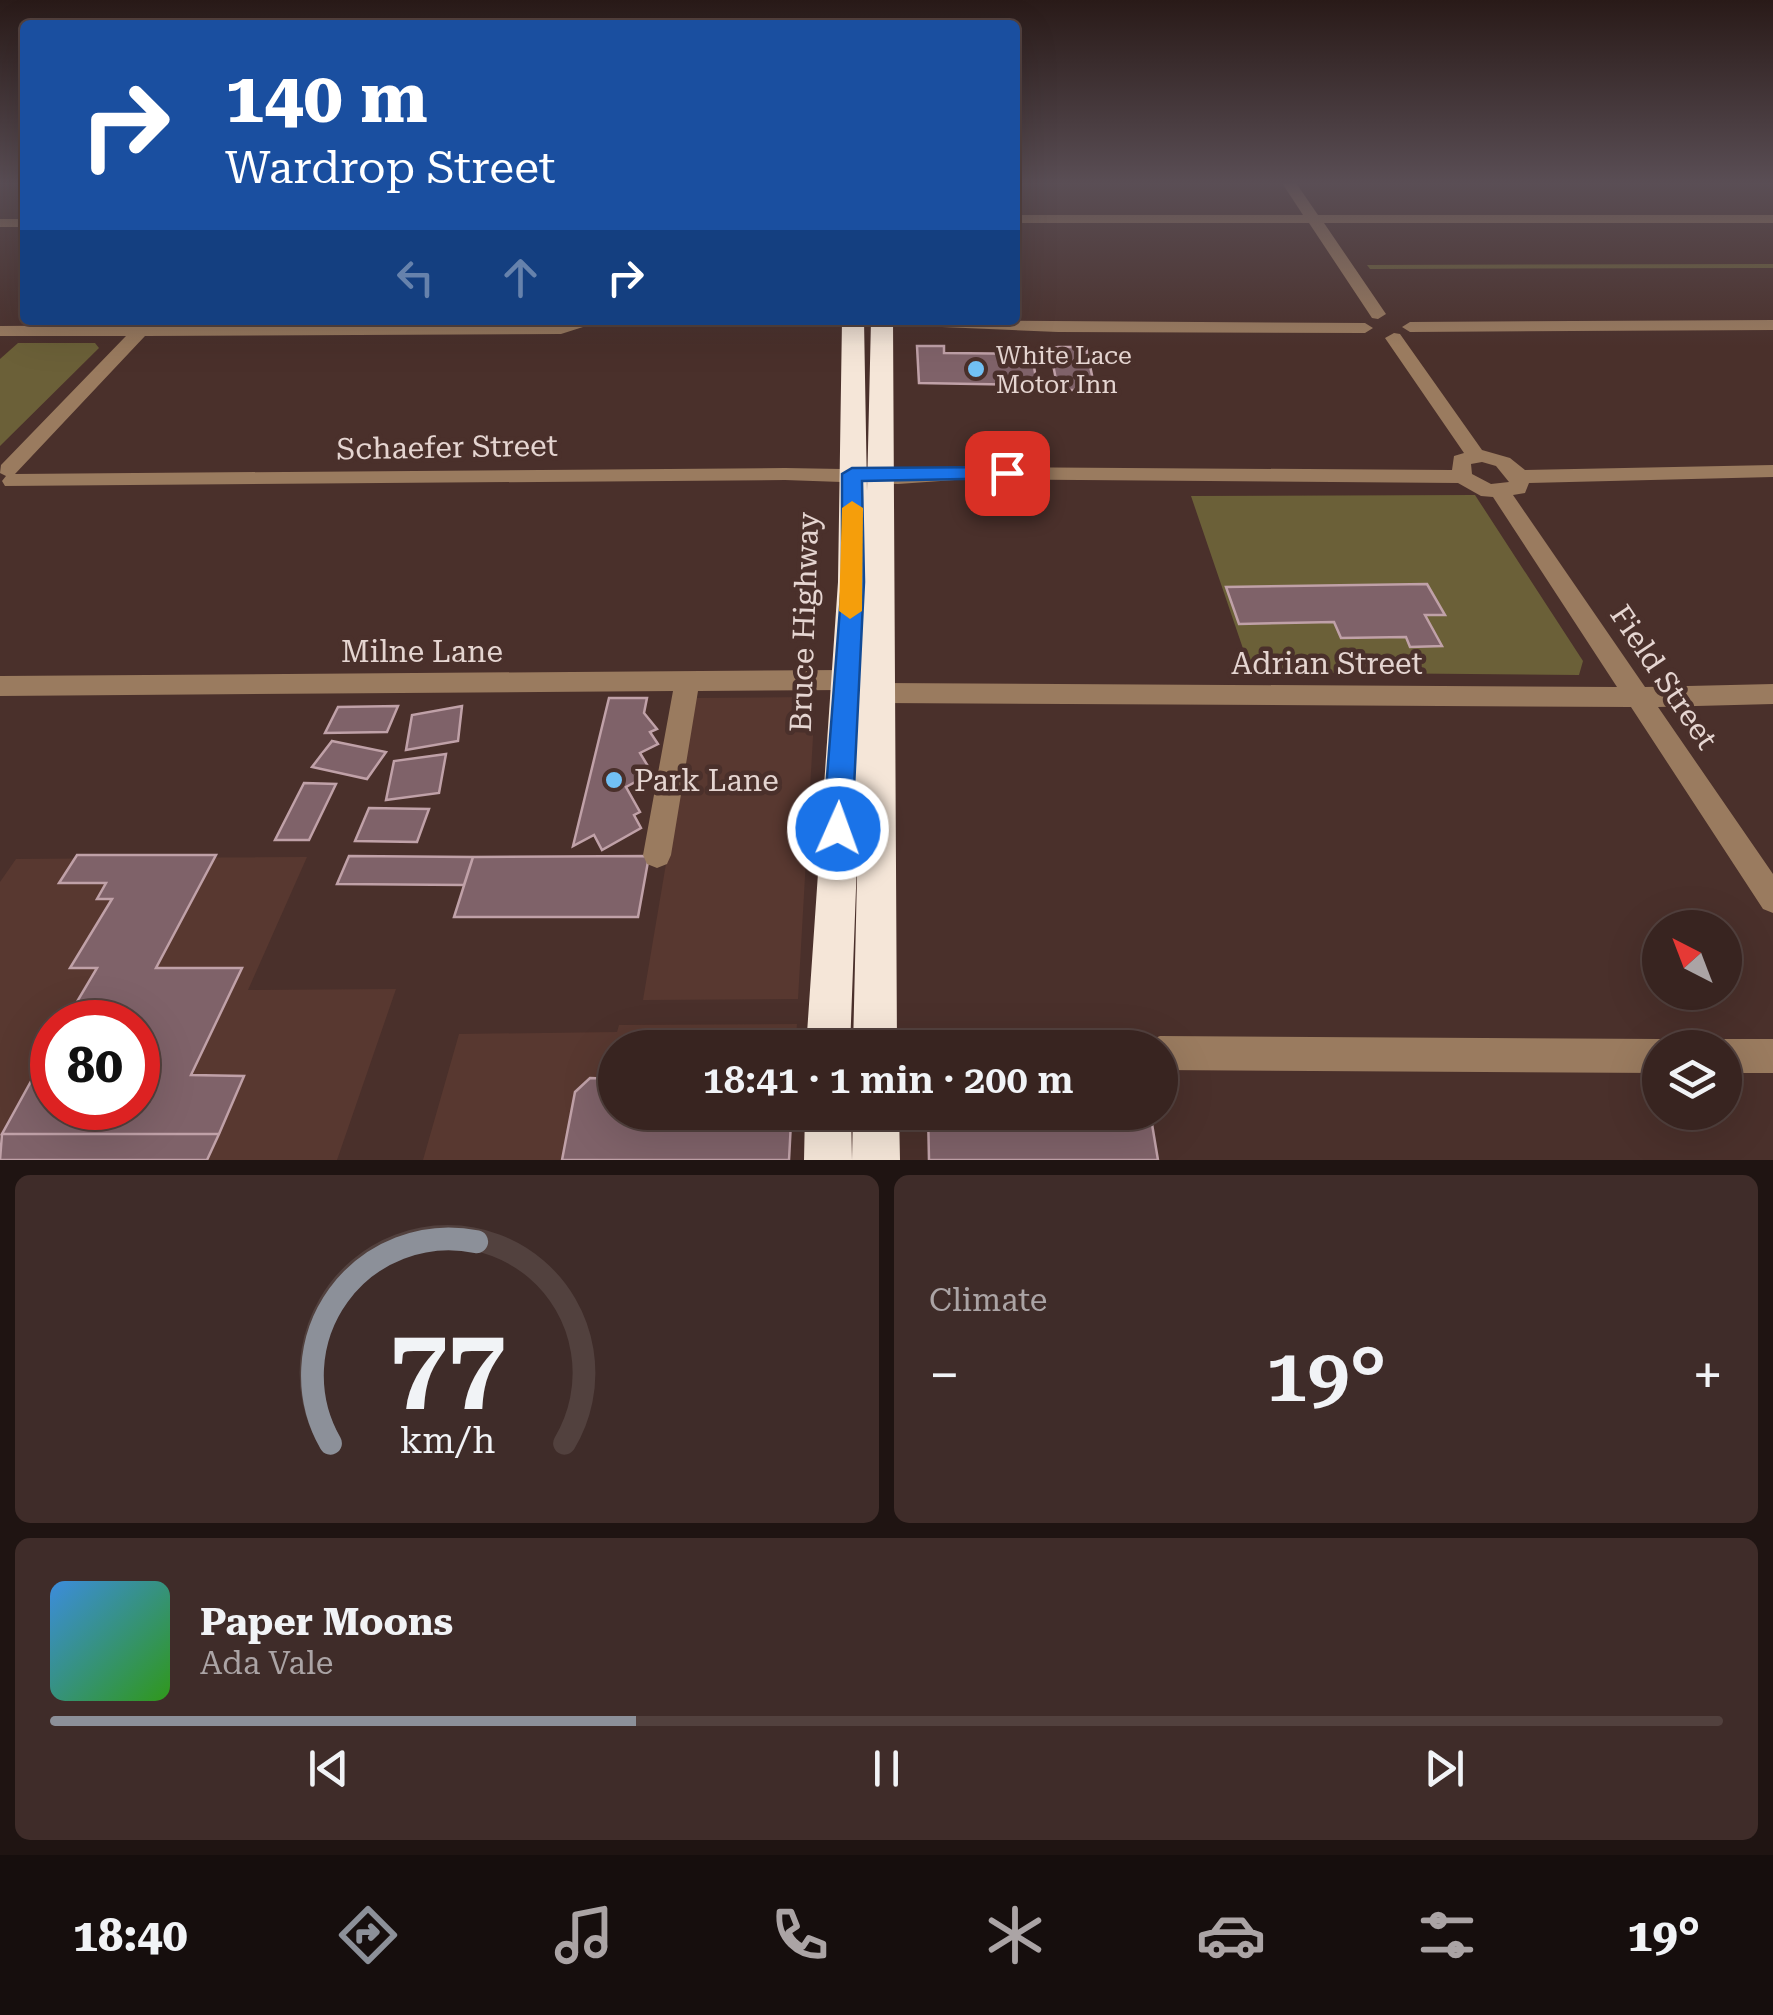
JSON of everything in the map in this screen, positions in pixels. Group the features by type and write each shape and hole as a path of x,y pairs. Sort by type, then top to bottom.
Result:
{"highway":[{"name":"Bruce Highway","path":"853,325 881,693 874,1030"},
{"name":"Bruce Highway","path":"829,1030 844,680 886,326"},
{"path":"828,1130 828,1160"},
{"path":"876,1130 876,1160"}],"street":[{"path":"1326,237 1378,314"},
{"path":"1365,328 1366,317 1378,314 1398,318 1402,333 1476,456"},
{"path":"1020,324 1365,328 1402,333 1773,325"},
{"path":"5,477 146,325"},
{"path":"0,331 146,325 561,329 577,325"},
{"path":"1510,485 1503,462 1476,456 1461,460 1458,466 1462,477 1477,487 1773,472"},
{"name":"Schaefer Street","path":"5,477 1462,477"},
{"name":"Field Street","path":"1510,485 1640,698 1773,899"},
{"name":"Milne Lane","path":"0,686 844,680"},
{"path":"657,855 687,682"},
{"name":"Adrian Street","path":"881,693 1640,698 1773,694"},
{"path":"1178,1053 1642,1056"},
{"path":"1742,1056 1773,1056"}],"shaded area":[{"path":"1773,264 1773,268 1370,269 1367,265"},
{"path":"18,343 95,343 99,348 0,446 0,359"},
{"path":"1475,495 1583,661 1579,675 1251,672 1191,496"},
{"path":"810,697 815,702 798,999 643,1000 694,698"},
{"path":"307,857 248,990 396,989 337,1160 0,1160 0,1149 30,1095 30,1130 160,1130 160,1000 30,1000 30,1082 0,1136 0,882 16,859"},
{"path":"797,1024 796,1030 618,1030 619,1025"},
{"path":"598,1032 598,1078 590,1078 575,1095 562,1160 423,1160 459,1034"}],"building":[{"name":"White Lace Motor Inn","path":"917,346 944,346 944,353 1032,354 1037,385 919,383"},
{"path":"1086,347 1093,380 1077,380 1079,390 1058,390 1050,349"},
{"path":"1427,584 1445,615 1425,615 1442,646 1410,647 1406,637 1341,638 1334,622 1239,624 1226,587"},
{"name":"Park Lane","path":"609,698 647,698 644,713 657,729 650,732 658,744 640,753 652,773 626,787 640,812 634,815 641,828 602,850 594,835 573,846"},
{"path":"398,706 387,732 325,733 338,707"},
{"path":"462,706 458,741 406,750 412,715"},
{"path":"332,741 386,752 367,779 312,767"},
{"path":"446,754 439,793 386,800 394,761"},
{"path":"304,783 336,784 309,840 275,840"},
{"path":"369,808 429,809 417,842 355,841"},
{"path":"77,855 216,855 156,968 242,968 191,1075 244,1076 219,1134 2,1134 30,1083 30,1130 160,1130 160,1000 78,1000 97,968 70,968 112,899 97,899 106,883 59,883"},
{"path":"349,856 473,857 464,885 337,884"},
{"path":"649,856 638,917 454,917 473,857"},
{"path":"590,1078 598,1078 598,1130 791,1130 789,1160 562,1160 575,1092"},
{"path":"928,1130 1153,1130 1158,1160 929,1160"},
{"path":"2,1134 219,1134 207,1160 0,1160"}],"slow traffic":[{"path":"850,611 852,508"}],"place":[{"name":"White Lace Motor Inn","path":"976,369"},
{"name":"Park Lane","path":"614,780"}],"route":[{"path":"838,829 844,680 853,582 852,474 898,477 1007,473"}]}
